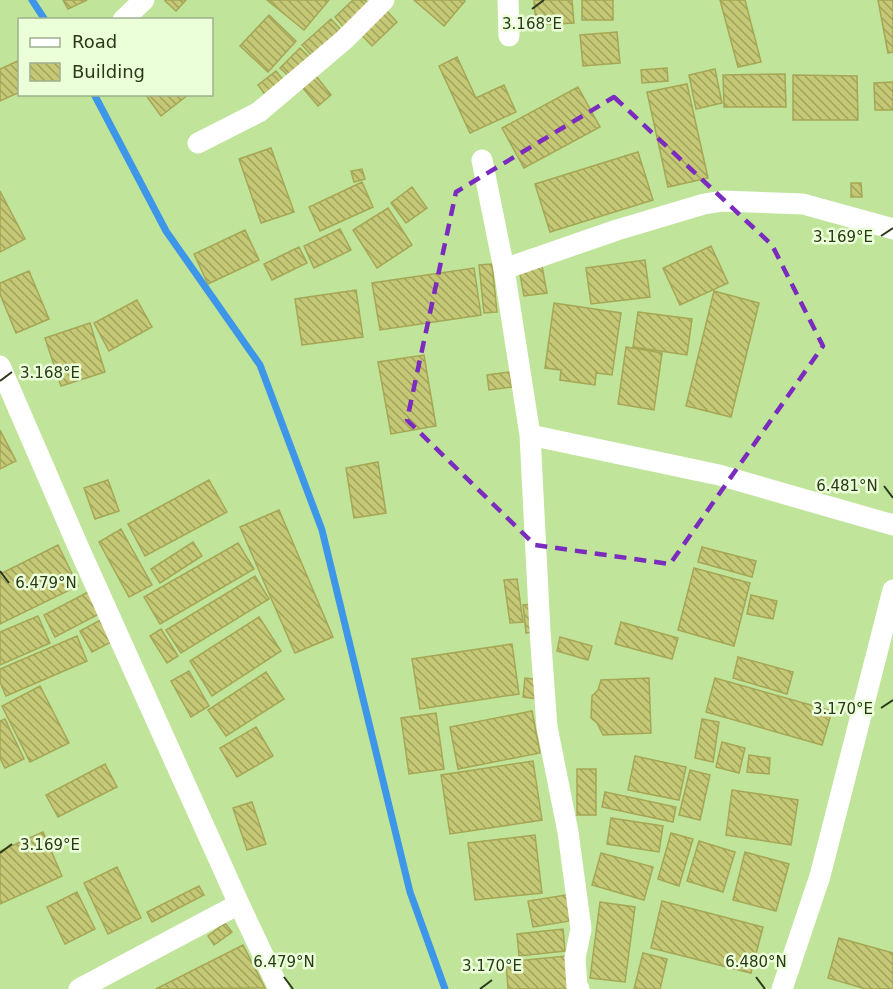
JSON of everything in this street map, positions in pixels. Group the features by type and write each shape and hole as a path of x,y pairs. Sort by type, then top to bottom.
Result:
{"street":[{"path":"125,18 144,0"},
{"path":"198,143 258,112 344,40 384,0"},
{"path":"508,0 509,36"},
{"path":"482,160 504,269 530,435 547,727 568,832 581,928 574,958 579,989"},
{"path":"504,269 617,230 704,204 723,201 803,204 893,229"},
{"path":"0,366 76,544 279,989"},
{"path":"530,435 719,475 893,525"},
{"path":"782,989 820,876 893,590"},
{"path":"79,989 239,904"}],"highlighted area":[{"path":"614,97 772,245 823,346 670,564 535,545 407,420 456,192"}],"building":[{"path":"63,0 87,0 68,9"},
{"path":"165,0 186,0 176,11"},
{"path":"267,0 329,0 304,30"},
{"path":"353,0 365,0 370,5 345,29 335,17"},
{"path":"414,0 464,0 465,1 444,26"},
{"path":"534,0 572,0 574,23 536,25"},
{"path":"582,0 613,0 613,20 582,20"},
{"path":"720,0 745,0 761,62 738,67"},
{"path":"878,0 893,0 893,52 888,53"},
{"path":"383,7 397,22 372,46 358,31"},
{"path":"269,15 296,41 268,72 240,46"},
{"path":"331,19 343,32 314,58 302,45"},
{"path":"617,32 620,63 583,66 580,35"},
{"path":"300,48 312,60 293,80 280,68"},
{"path":"457,57 476,98 504,85 516,112 470,133 439,66"},
{"path":"18,61 18,93 0,101 0,69"},
{"path":"667,68 668,81 642,83 641,70"},
{"path":"715,69 722,103 696,109 689,75"},
{"path":"276,71 287,85 269,100 258,85"},
{"path":"785,74 786,107 724,107 723,75"},
{"path":"793,75 857,76 858,120 793,120"},
{"path":"316,76 331,95 318,106 302,87"},
{"path":"893,82 893,110 875,110 874,83"},
{"path":"687,84 708,178 668,187 647,92"},
{"path":"578,87 600,127 524,168 502,128"},
{"path":"146,96 186,96 161,116"},
{"path":"271,148 294,212 261,223 239,159"},
{"path":"638,152 653,200 550,232 535,184"},
{"path":"362,169 365,179 354,182 351,171"},
{"path":"362,182 373,207 320,231 309,207"},
{"path":"851,183 861,183 862,197 851,197"},
{"path":"412,187 427,208 406,223 391,203"},
{"path":"0,191 25,239 0,252"},
{"path":"388,208 412,245 377,268 353,230"},
{"path":"340,229 351,250 314,268 304,246"},
{"path":"245,230 259,260 208,284 194,254"},
{"path":"711,246 728,283 680,305 663,268"},
{"path":"299,247 307,263 272,280 264,264"},
{"path":"645,260 650,297 591,304 586,268"},
{"path":"492,264 497,312 484,313 479,265"},
{"path":"542,266 547,293 524,296 519,269"},
{"path":"474,268 481,315 380,330 372,283"},
{"path":"29,271 49,319 16,333 0,294 0,283"},
{"path":"356,290 363,337 302,345 295,299"},
{"path":"714,291 759,303 731,417 686,406"},
{"path":"137,300 152,327 109,351 94,323"},
{"path":"554,303 621,313 612,375 596,373 595,385 560,380 561,370 545,368"},
{"path":"638,312 692,319 687,355 633,347"},
{"path":"90,323 105,372 61,386 45,338"},
{"path":"626,347 662,353 654,410 618,404"},
{"path":"424,355 436,426 391,434 378,362"},
{"path":"509,372 512,387 489,390 487,375"},
{"path":"0,430 16,461 0,469"},
{"path":"378,462 386,513 354,518 346,468"},
{"path":"108,480 119,511 95,519 84,488"},
{"path":"209,480 227,512 145,556 128,524"},
{"path":"279,510 333,637 295,653 240,527"},
{"path":"121,529 152,585 129,597 99,542"},
{"path":"193,542 202,556 160,583 151,569"},
{"path":"238,543 254,569 160,624 144,597"},
{"path":"58,545 78,586 0,624 0,574"},
{"path":"702,547 756,561 752,577 698,562"},
{"path":"694,568 750,583 734,646 678,630"},
{"path":"255,576 269,599 181,653 166,630"},
{"path":"517,579 523,622 510,623 504,580"},
{"path":"90,591 101,613 55,637 44,615"},
{"path":"751,595 777,601 773,619 747,614"},
{"path":"533,604 536,632 526,633 523,605"},
{"path":"38,616 50,643 0,665 0,632"},
{"path":"106,617 117,639 92,652 80,631"},
{"path":"259,617 281,651 212,696 190,661"},
{"path":"621,622 678,638 672,659 615,644"},
{"path":"161,629 178,656 167,663 150,636"},
{"path":"77,636 87,661 6,696 0,682 0,669"},
{"path":"560,637 592,646 588,660 557,651"},
{"path":"512,644 519,694 420,709 412,659"},
{"path":"738,657 793,672 787,694 733,678"},
{"path":"189,671 209,706 191,717 171,681"},
{"path":"266,672 284,699 226,736 208,710"},
{"path":"525,678 540,680 538,699 523,697"},
{"path":"649,678 651,733 603,735 597,723 591,718 592,696 598,690 601,680"},
{"path":"715,678 832,711 822,745 706,712"},
{"path":"40,686 69,743 30,762 2,706"},
{"path":"532,711 540,753 458,769 450,727"},
{"path":"436,713 444,769 409,774 401,718"},
{"path":"5,719 24,759 5,768 0,758 0,721"},
{"path":"702,719 719,722 713,762 695,758"},
{"path":"256,727 273,756 237,777 220,748"},
{"path":"722,742 745,748 739,773 716,767"},
{"path":"749,755 770,758 769,774 747,772"},
{"path":"635,756 686,767 679,800 628,790"},
{"path":"533,761 542,820 450,834 441,775"},
{"path":"105,764 117,787 58,817 46,795"},
{"path":"577,769 596,769 596,815 577,815"},
{"path":"690,770 710,775 700,820 679,815"},
{"path":"732,790 798,800 791,845 726,835"},
{"path":"605,792 676,807 673,822 602,807"},
{"path":"252,802 266,844 247,850 233,808"},
{"path":"611,818 663,826 659,852 607,844"},
{"path":"43,832 62,876 0,904 0,851"},
{"path":"671,833 693,839 679,886 658,879"},
{"path":"535,835 542,893 475,900 468,843"},
{"path":"699,841 735,852 723,892 687,881"},
{"path":"745,852 789,864 776,911 733,900"},
{"path":"601,853 653,867 644,900 592,885"},
{"path":"117,867 141,918 108,934 84,883"},
{"path":"199,886 204,895 152,922 147,912"},
{"path":"77,892 95,929 65,944 47,907"},
{"path":"572,894 576,920 533,927 528,901"},
{"path":"662,901 763,927 751,973 651,948"},
{"path":"600,902 635,907 625,982 590,978"},
{"path":"225,923 232,932 214,945 208,936"},
{"path":"563,929 565,951 519,956 517,934"},
{"path":"839,938 893,953 893,989 866,989 828,978"},
{"path":"243,945 265,988 156,989"},
{"path":"643,953 667,959 660,989 634,989"},
{"path":"566,956 569,989 508,989 506,962"}],"waterway":[{"path":"32,0 44,18"},
{"path":"95,96 166,231 260,365 322,530 410,892 445,989"}]}
